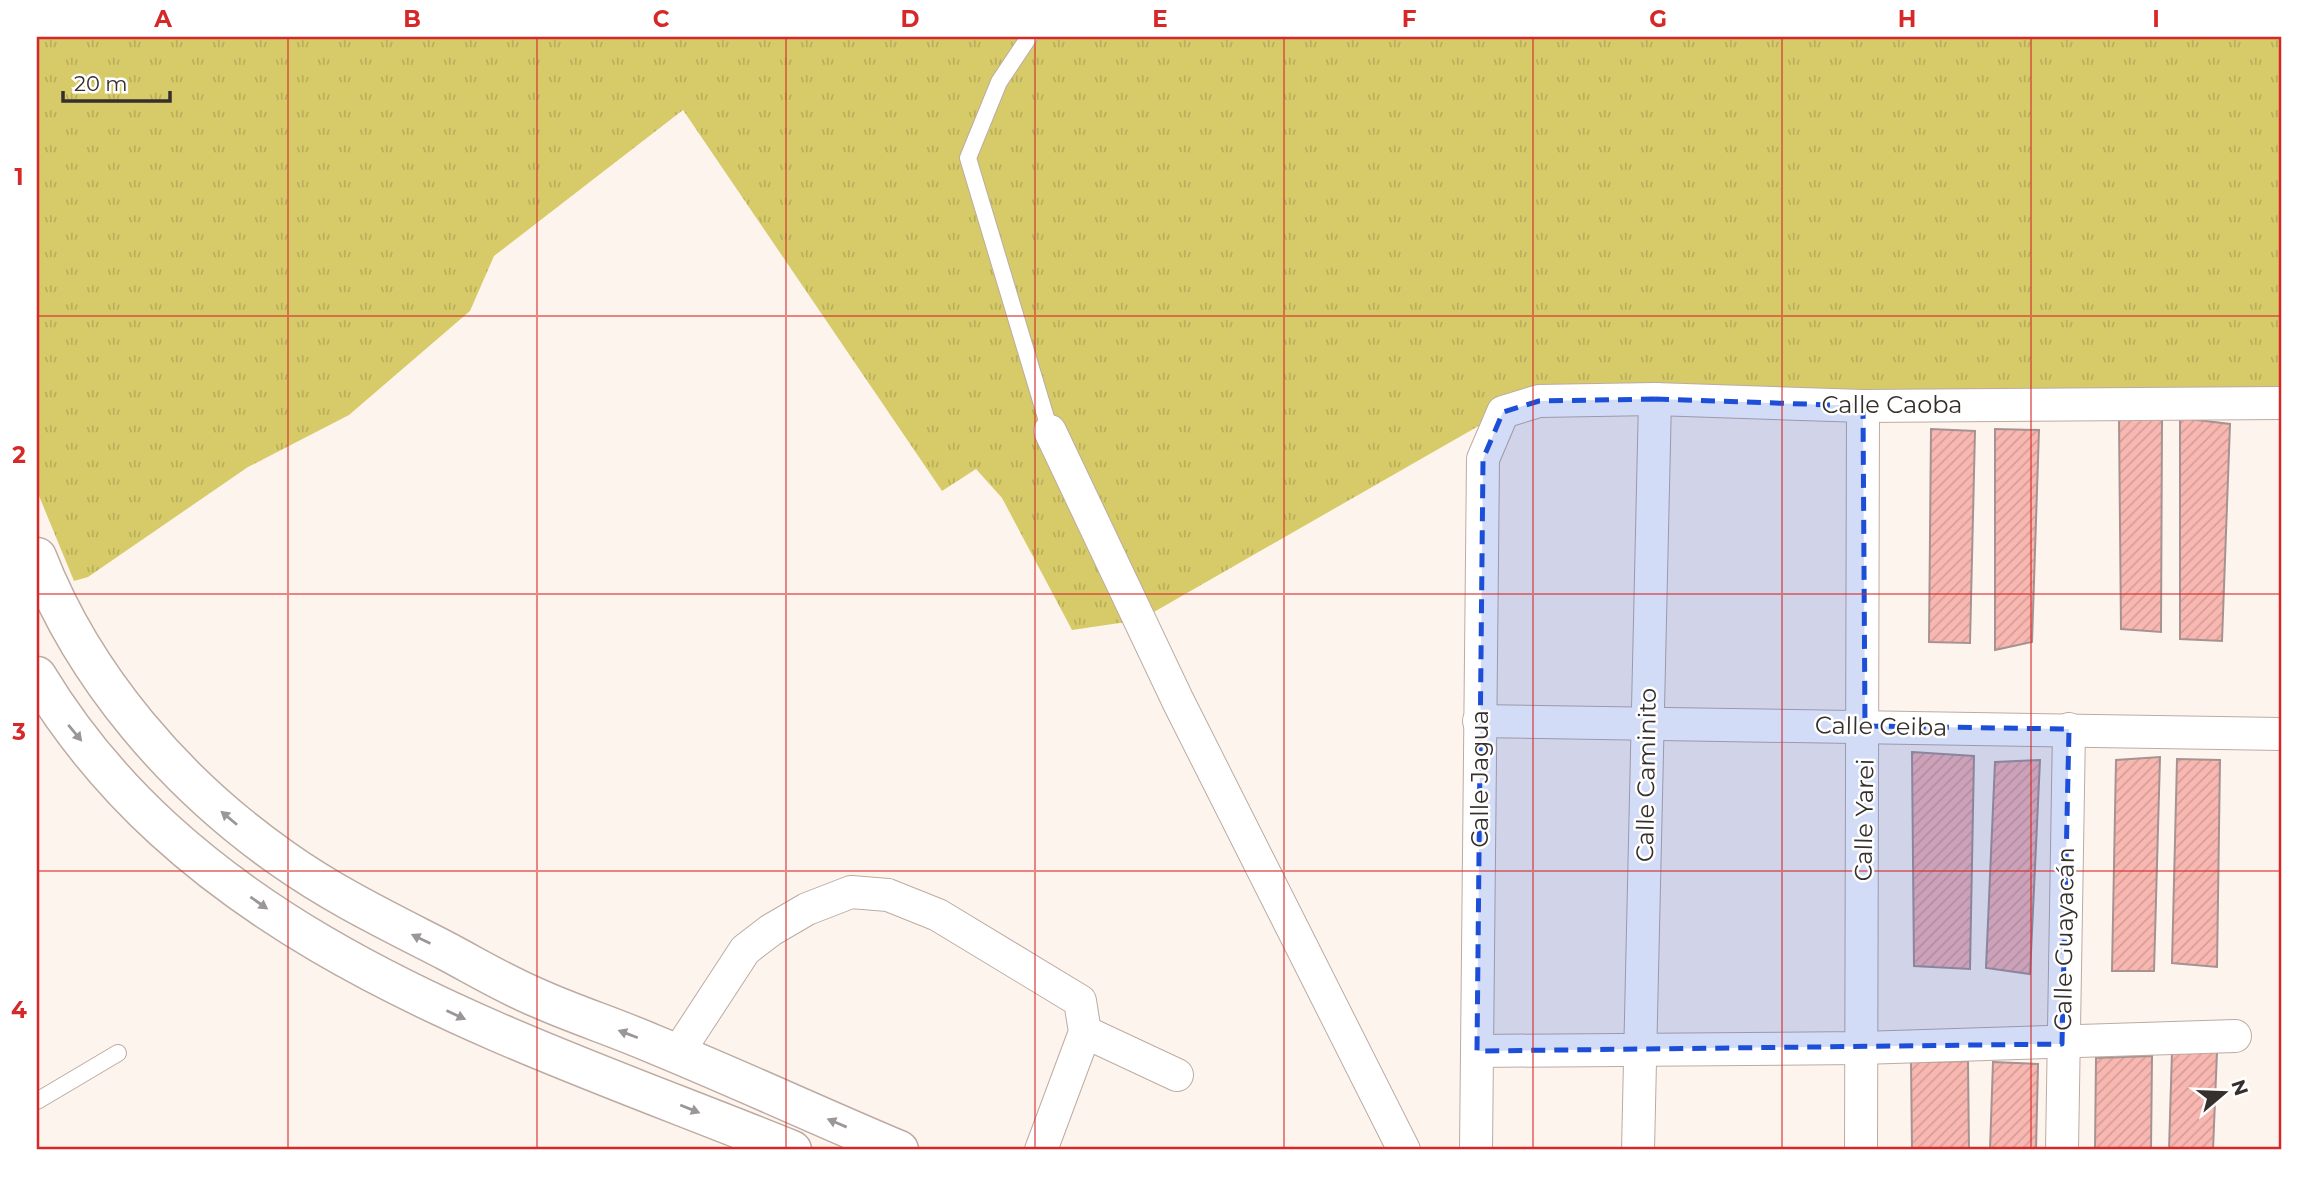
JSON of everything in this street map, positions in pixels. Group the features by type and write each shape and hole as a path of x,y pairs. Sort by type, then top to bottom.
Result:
{"main road":[{"path":"37,557 50,591 80,646 114,695 167,758 228,817 284,860 364,910 538,999 677,1054 900,1150"},
{"path":"37,664 80,646"},
{"path":"37,676 78,738 165,831 232,885 312,940 389,984 485,1029 792,1150"}],"street":[{"name":"Calle Caoba","path":"1503,412 1539,401 1655,399 1863,405 2282,403"},
{"name":"Calle Caminito","path":"1638,1150 1655,399"},
{"name":"Calle Yarei","path":"1861,1150 1865,726 1863,405"},
{"name":"Calle Jagua","path":"1476,1150 1483,459 1503,412"},
{"path":"1050,431 1178,701 1404,1150"},
{"name":"Calle Ceiba","path":"1479,721 2282,734"},
{"name":"Calle Guayacán","path":"2062,1150 2069,729"},
{"path":"677,1054 745,950 771,930 807,909 851,892 888,895 938,915 1080,1001 1084,1032 1041,1150"},
{"path":"1084,1032 1177,1075"},
{"path":"1477,1051 1861,1048 2235,1037"}],"lane":[{"path":"1029,37 999,82 968,158 1050,431"},
{"path":"37,1101 118,1054"}],"highlighted area":[{"path":"1655,399 1863,406 1865,726 2069,729 2062,1044 1477,1051 1483,459 1503,412 1539,401"}],"green space":[{"path":"37,37 2282,37 2282,403 1503,412 1140,620 1072,630 1002,498 976,469 942,491 683,110 494,256 470,311 349,415 248,467 88,577 74,581 37,491"}],"building":[{"path":"2180,418 2230,424 2222,641 2180,639"},
{"path":"2162,419 2161,632 2121,629 2119,420"},
{"path":"1931,429 1975,431 1970,643 1929,642"},
{"path":"1995,429 2039,430 2032,642 1995,650"},
{"path":"1912,752 1974,756 1970,969 1914,966"},
{"path":"2160,757 2154,971 2112,971 2116,760"},
{"path":"2177,759 2220,760 2217,967 2172,963"},
{"path":"2040,760 2030,974 1986,968 1995,762"},
{"path":"2172,1051 2217,1052 2213,1150 2169,1150"},
{"path":"2152,1056 2151,1150 2095,1150 2096,1058"},
{"path":"1968,1061 1969,1150 1912,1150 1911,1062"},
{"path":"1993,1062 2038,1064 2036,1150 1990,1150"}]}
